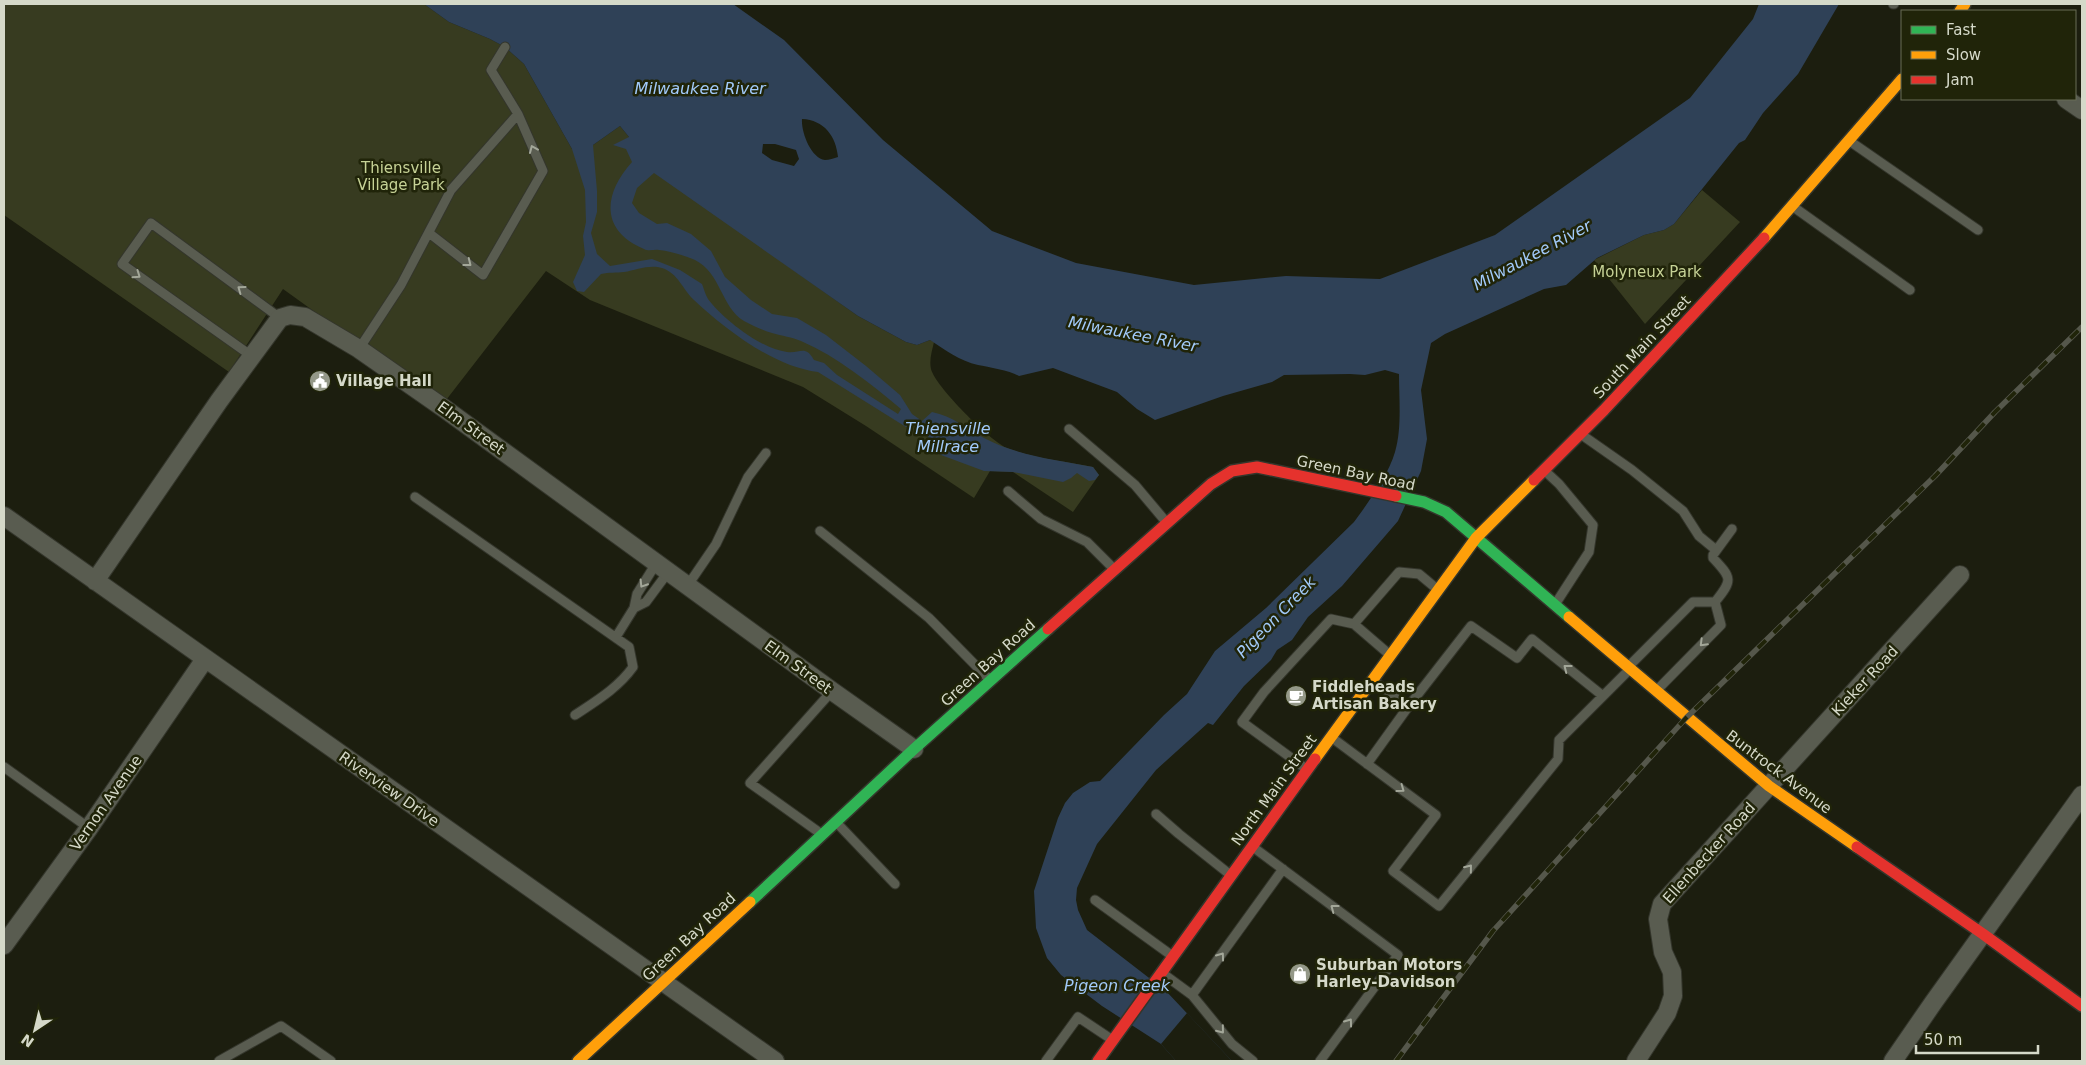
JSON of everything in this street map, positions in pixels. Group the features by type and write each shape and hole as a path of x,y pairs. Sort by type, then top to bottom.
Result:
{"street":[{"name":"South Main Street","path":"1476,538 1580,434 1793,207 1901,80"},
{"path":"2067,100 2082,110"},
{"name":"Elm Street","path":"280,318 290,315 304,317 359,349 446,409 832,692 914,749"},
{"path":"95,580 219,401 280,318"},
{"name":"Green Bay Road","path":"578,1061 914,749 1215,480 1228,471 1237,468 1257,467 1410,499 1446,512 1476,538"},
{"name":"Riverview Drive","path":"4,516 776,1061"},
{"name":"North Main Street","path":"1098,1061 1251,846 1476,538"},
{"name":"Buntrock Avenue","path":"1476,538 1713,742 1769,786 1983,934 2082,1006"},
{"name":"Kieker Road","path":"1769,786 1960,575"},
{"name":"Vernon Avenue","path":"4,945 89,828 205,659"},
{"name":"Ellenbecker Road","path":"1636,1061 1667,1013 1673,996 1672,972 1663,952 1658,919 1662,904 1769,786"},
{"path":"1893,1061 2082,795"}],"lane":[{"path":"429,233 483,275 543,171 518,114 491,70 505,47"},
{"path":"359,349 401,284 451,190 518,114"},
{"path":"1850,140 1978,230"},
{"path":"1793,207 1910,290"},
{"path":"253,357 122,264 151,223 280,318"},
{"path":"1069,429 1135,485 1167,523"},
{"path":"1580,434 1632,470 1683,511 1699,536 1716,550"},
{"path":"688,585 716,544 748,477 766,453"},
{"path":"1544,470 1559,484 1593,525 1589,552 1554,605"},
{"path":"1008,491 1040,519 1087,542 1115,570"},
{"path":"415,497 629,647 633,667 615,687 575,715"},
{"path":"1331,737 1436,815 1393,872 1439,906 1558,759 1559,740 1693,602 1715,602 1728,587 1730,581 1727,572 1713,558 1716,550 1732,529"},
{"path":"820,531 929,618 991,681"},
{"path":"634,608 646,602 663,567"},
{"path":"616,637 634,608 637,594 663,567"},
{"path":"1354,624 1399,572 1419,574 1438,590"},
{"path":"1655,692 1721,625 1715,602"},
{"path":"1307,770 1242,722 1264,692 1330,619 1354,624 1391,655"},
{"path":"1367,764 1470,626 1517,658 1532,640 1603,696"},
{"path":"1373,680 1408,707"},
{"path":"822,835 750,783 832,692"},
{"path":"4,767 89,828"},
{"path":"1156,814 1231,874"},
{"path":"836,822 895,884"},
{"path":"1251,846 1398,955 1320,1061"},
{"path":"1192,995 1283,869"},
{"path":"1095,900 1173,956"},
{"path":"1161,973 1192,995 1232,1044 1253,1061"},
{"path":"1046,1061 1078,1017 1113,1040"},
{"path":"219,1061 281,1026 331,1061"}],"green space":[{"name":"Thiensville Village Park","path":"4,4 424,4 449,22 505,47 524,64 572,149 593,145 620,126 629,137 775,257 858,316 906,342 917,345 930,340 934,342 930,362 931,369 942,388 964,412 999,443 1007,448 1028,455 1093,467 1099,475 1073,512 1013,472 990,471 974,498 866,426 803,387 590,300 546,271 443,404 283,289 229,372 4,215"},
{"name":"Molyneux Park","path":"1702,190 1740,222 1645,324 1594,260 1644,235 1664,230 1674,224"}],"water":[{"name":"Milwaukee River","path":"424,4 733,4 784,40 883,140 992,231 1076,263 1194,285 1286,276 1380,279 1495,235 1690,98 1753,19 1759,4 1839,4 1798,74 1763,113 1745,140 1739,143 1674,224 1664,230 1644,235 1597,258 1566,285 1544,289 1445,334 1431,343 1421,390 1427,439 1421,471 1398,521 1342,586 1308,617 1292,640 1277,650 1271,660 1244,686 1213,725 1208,723 1156,770 1097,844 1077,888 1076,900 1078,910 1087,930 1166,991 1232,1061 1176,1061 1161,1044 1102,1006 1061,975 1047,958 1036,928 1034,891 1058,818 1065,803 1073,793 1090,782 1100,781 1187,694 1215,651 1266,608 1354,522 1383,479 1395,452 1399,423 1399,374 1385,370 1365,375 1284,375 1272,382 1223,396 1155,420 1137,409 1117,392 1053,368 1019,376 965,361 930,340 917,345 906,342 858,316 654,173 637,188 632,203 639,213 657,224 667,223 691,234 711,251 725,277 751,300 772,314 797,318 826,335 900,395 912,414 922,421 932,412 940,414 1010,449 1038,457 1093,467 1099,475 1095,480 1089,481 1077,473 1063,482 1013,472 984,471 941,455 929,448 928,434 914,425 906,427 818,372 784,363 751,345 706,311 690,296 668,270 653,267 601,274 584,292 577,291 573,282 585,255 583,236 586,222 585,190 572,149 524,64 505,47 449,22","holes":["802,119 817,122 828,130 835,142 838,157 825,160 815,155 805,137","620,126 629,137 613,145 626,149 632,162 622,174 611,199 613,222 619,232 646,250 668,251 695,260 704,266 716,281 736,315 754,326 794,338 815,347 866,381 901,409 898,414 837,375 824,363 814,360 808,352 777,350 743,332 715,307 707,297 702,284 680,270 652,259 610,266 597,254 591,233 597,212 593,145","763,144 775,144 796,150 799,159 794,166 772,160 762,153"]}],"pier":[{"path":"1187,1013 1232,1061 1176,1061 1161,1044"}],"railway":[{"path":"1396,1061 1493,931 1686,718 1935,476 1995,412 2082,327"}],"traffic: fast":[{"path":"1396,496 1424,502 1446,512 1569,617"},
{"path":"750,902 914,749 1048,629"}],"traffic: slow":[{"path":"1961,10 1965,4"},
{"path":"1764,238 1901,80"},
{"path":"1315,759 1476,538 1534,480"},
{"path":"1569,617 1769,786 1857,847"},
{"path":"578,1061 750,902"}],"traffic: jam":[{"path":"1534,480 1604,410 1764,238"},
{"path":"1048,629 1211,484 1232,471 1257,467 1396,496"},
{"path":"1098,1061 1315,759"},
{"path":"1857,847 1983,934 2082,1006"}],"place":[{"name":"Village Hall","path":"320,381"},
{"name":"Fiddleheads Artisan Bakery","path":"1296,696"},
{"name":"Suburban Motors Harley-Davidson","path":"1300,974"}],"water label":[{"name":"Thiensville Millrace","path":"948,437"},
{"name":"Pigeon Creek","path":"1276,617"},
{"name":"Pigeon Creek","path":"1117,985"}]}
